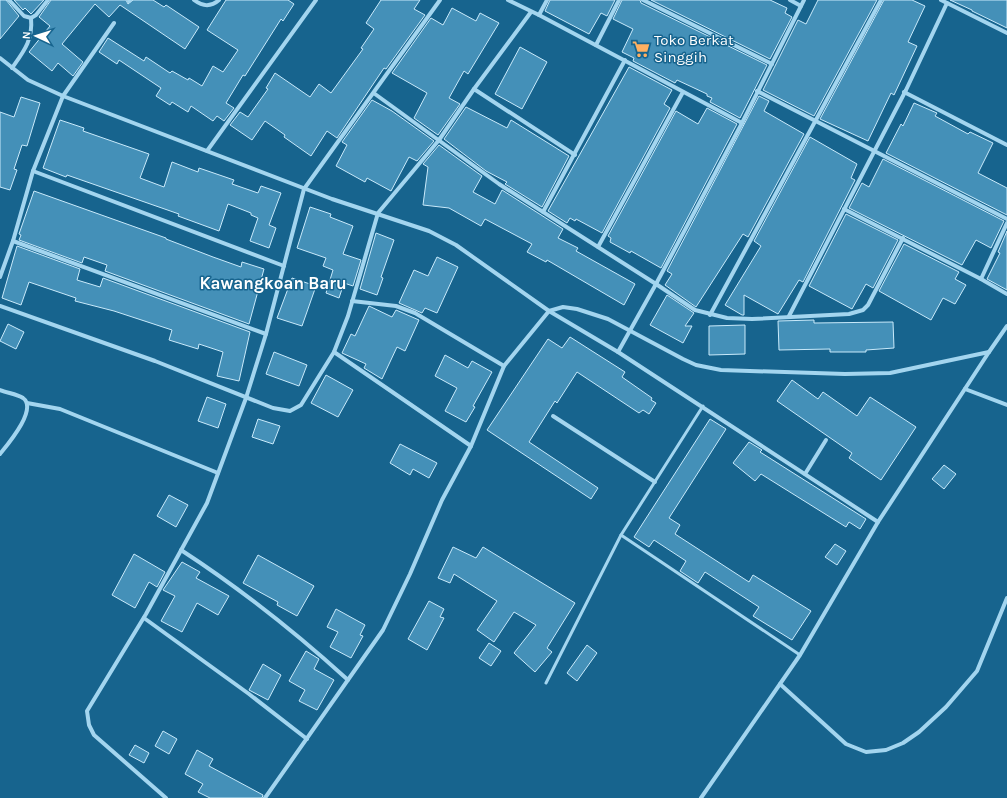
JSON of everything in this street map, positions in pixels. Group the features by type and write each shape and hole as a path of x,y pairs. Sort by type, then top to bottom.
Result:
{"street":[{"path":"9,0 24,16 31,18 36,15 48,0"},
{"path":"194,0 201,5 206,6 214,4 219,0"},
{"path":"207,151 316,0"},
{"path":"166,798 94,735 87,718 88,711 144,618 207,503 246,398 266,334 304,189 374,94 440,0"},
{"path":"508,0 625,60 742,123"},
{"path":"539,15 547,0"},
{"path":"596,45 619,0"},
{"path":"643,0 772,64"},
{"path":"790,0 801,6"},
{"path":"618,352 742,123 804,0"},
{"path":"710,316 881,0"},
{"path":"941,0 1007,33"},
{"path":"789,316 874,152 947,3"},
{"path":"0,306 155,361 273,408 290,411 301,405 334,352 352,301 378,213 439,140 474,88 531,12"},
{"path":"12,68 24,51 31,35 31,18"},
{"path":"0,277 13,241 33,171 63,96 114,23"},
{"path":"0,58 38,86 304,189 429,231 456,245 549,311 618,352 703,406 878,522"},
{"path":"543,212 625,60"},
{"path":"474,88 575,155"},
{"path":"757,91 1007,219"},
{"path":"598,247 684,92"},
{"path":"904,92 1007,145"},
{"path":"374,94 499,184 695,310 710,316 752,319 849,314 863,310 868,305 903,238"},
{"path":"33,171 284,266"},
{"path":"844,209 903,238 1007,294"},
{"path":"981,279 1007,222"},
{"path":"13,241 266,334"},
{"path":"352,301 396,306 414,313 504,366"},
{"path":"265,798 383,630 410,574 442,500 471,446 504,366 549,311 563,307 577,309 608,319 696,365 721,370 838,374 890,372 989,352"},
{"path":"701,798 800,655 878,522 1007,326"},
{"path":"334,352 471,446"},
{"path":"965,389 1007,405"},
{"path":"0,390 23,398 27,403 60,409 218,473"},
{"path":"0,454 26,416 27,403"},
{"path":"553,416 655,482"},
{"path":"805,474 826,440"},
{"path":"181,550 225,578 267,610 308,643 348,680"},
{"path":"780,684 846,744 866,752 886,750 920,732 946,707 977,671 985,656 1007,598"},
{"path":"144,618 249,694 307,739"}],"lane":[{"path":"546,683 621,535 703,406"},
{"path":"621,535 800,655"}],"building":[{"path":"0,0 6,0 19,16 0,39"},
{"path":"14,0 44,0 31,14 25,8 23,10"},
{"path":"51,0 126,0 128,4 133,0 153,0 164,7 166,5 199,27 185,49 120,5 109,17 95,4 62,44 83,62 73,76 58,63 52,71 29,52 50,26 39,17"},
{"path":"226,0 288,0 294,4 283,21 281,19 226,103 234,108 224,121 217,116 213,121 191,106 188,112 172,102 170,105 156,96 161,88 119,60 117,64 99,52 108,38 144,61 146,57 170,73 172,71 188,80 189,78 202,86 213,66 223,72 238,50 207,30"},
{"path":"381,0 420,0 414,9 425,15 386,69 384,68 337,138 327,131 311,156 284,137 285,135 265,121 252,140 230,125 240,112 248,117 268,89 266,88 275,73 310,97 319,84 331,93 363,49 361,48 374,29 366,23"},
{"path":"550,0 615,0 607,16 601,13 589,34 545,11"},
{"path":"622,0 640,0 641,3 767,65 740,118 710,102 712,98 707,96 707,94 677,80 675,83 633,61 634,58 622,52 633,29 613,19"},
{"path":"651,0 770,0 787,8 785,13 792,17 770,59"},
{"path":"818,0 877,0 814,116 763,90 798,20 806,24"},
{"path":"884,0 912,0 925,6 908,42 917,46 894,95 891,93 868,141 820,119"},
{"path":"950,0 1007,0 1007,28 972,10"},
{"path":"452,8 476,21 480,13 499,23 468,74 464,71 449,98 460,104 438,135 414,118 427,93 392,73 431,18 443,25"},
{"path":"520,47 547,62 522,109 495,94"},
{"path":"629,67 672,90 664,104 670,108 602,233 576,219 575,221 570,218 567,223 548,211"},
{"path":"759,96 769,101 764,111 804,134 748,237 743,234 696,307 665,285 672,274 667,271"},
{"path":"21,97 40,103 27,146 22,145 14,169 17,170 10,190 0,187 0,112 14,117"},
{"path":"372,100 392,111 434,141 417,161 409,157 391,191 367,178 365,182 336,166 347,145 342,142"},
{"path":"914,103 937,113 935,116 968,134 970,132 993,143 978,173 1007,188 1007,215 886,153 901,124 903,126"},
{"path":"466,107 507,128 511,120 569,156 542,207 505,184 507,182 486,171 444,139"},
{"path":"707,108 737,124 661,268 631,251 630,253 610,242 611,238 608,236 676,111 698,124"},
{"path":"60,120 84,128 83,131 149,154 140,178 164,187 172,162 198,172 199,168 234,180 232,184 258,193 261,186 281,193 269,225 276,228 269,248 250,241 258,218 251,215 251,213 228,204 219,231 178,216 179,214 43,168"},
{"path":"810,137 857,164 851,178 855,180 803,282 799,280 778,314 744,295 744,315 742,315 725,305 761,246 754,241"},
{"path":"439,145 482,176 473,192 495,204 502,190 563,229 558,238 578,248 576,251 635,284 624,305 547,260 546,262 527,252 532,244 485,219 481,226 449,208 423,205 428,167 423,164"},
{"path":"883,159 1004,221 991,248 976,240 962,265 849,208 862,183 869,187"},
{"path":"34,191 166,238 241,267 242,262 264,269 249,324 105,271 107,265 84,257 82,263 19,240 21,235 19,234"},
{"path":"310,207 331,214 330,217 353,226 343,254 361,260 353,286 344,283 339,298 326,293 333,270 323,266 326,258 297,248"},
{"path":"846,214 898,240 873,288 866,284 852,309 809,286"},
{"path":"1007,231 1007,290 987,279 1000,253 998,252"},
{"path":"376,233 394,240 381,277 383,278 377,295 360,289"},
{"path":"904,244 959,272 955,279 966,285 955,304 943,298 931,320 879,291"},
{"path":"17,246 80,269 77,280 100,287 103,278 250,332 239,381 217,376 223,352 199,344 198,349 169,340 172,330 114,311 75,301 76,298 29,282 21,305 2,298"},
{"path":"437,257 458,267 437,313 425,308 422,313 399,303 414,270 428,276"},
{"path":"292,278 316,286 302,326 277,318"},
{"path":"667,295 694,313 685,326 692,326 683,343 650,325"},
{"path":"369,306 392,317 396,310 419,320 405,351 397,347 382,379 364,368 366,364 342,353 351,334 355,336"},
{"path":"814,320 814,323 893,322 894,348 866,350 866,352 830,352 830,349 779,350 778,321"},
{"path":"8,324 24,332 16,349 0,341"},
{"path":"745,325 745,354 709,355 709,326"},
{"path":"570,337 625,372 622,377 652,398 651,400 656,403 649,414 643,410 639,413 577,372 557,403 555,401 529,442 598,488 591,499 487,430 548,339 562,348"},
{"path":"274,352 307,365 299,386 266,374"},
{"path":"445,355 468,368 472,361 492,372 466,422 445,411 457,388 435,376"},
{"path":"326,375 353,390 338,417 311,403"},
{"path":"792,380 818,399 823,392 857,416 870,397 916,427 881,480 849,458 852,453 777,401"},
{"path":"207,397 226,404 218,428 198,421"},
{"path":"258,419 280,426 273,444 252,437"},
{"path":"710,419 726,429 669,518 680,525 675,534 749,582 753,575 811,611 792,640 753,616 759,607 705,572 698,583 680,571 686,561 654,540 649,547 634,537"},
{"path":"749,442 762,450 760,452 866,519 860,529 849,522 846,527 761,474 755,481 733,463"},
{"path":"400,444 437,463 429,478 413,469 410,475 390,463"},
{"path":"944,465 956,474 944,489 932,479"},
{"path":"169,495 188,505 176,527 157,516"},
{"path":"835,544 846,551 837,565 825,557"},
{"path":"453,547 476,558 483,547 575,603 547,648 552,652 535,672 514,653 536,625 514,612 494,642 477,630 497,601 454,574 450,583 438,578"},
{"path":"134,554 165,572 157,587 149,582 135,608 112,595"},
{"path":"258,555 314,586 297,616 277,605 278,602 243,583"},
{"path":"182,562 200,572 196,578 229,596 218,615 197,603 182,632 161,621 175,596 163,590"},
{"path":"429,601 444,609 440,617 444,618 427,650 408,639"},
{"path":"336,609 365,625 360,635 363,636 351,658 330,647 338,632 327,627"},
{"path":"489,643 501,651 491,666 479,658"},
{"path":"587,645 597,653 577,681 567,673"},
{"path":"306,651 319,659 314,669 334,680 317,710 299,701 305,690 289,681"},
{"path":"263,664 281,675 268,700 249,690"},
{"path":"163,731 177,739 169,754 155,746"},
{"path":"135,745 149,753 144,763 129,755"},
{"path":"197,750 213,759 209,766 263,795 262,798 210,798 198,792 203,784 185,774"}],"place":[{"name":"Toko Berkat Singgih","path":"641,49"}],"district":[{"name":"Kawangkoan Baru","path":"273,283"}]}
